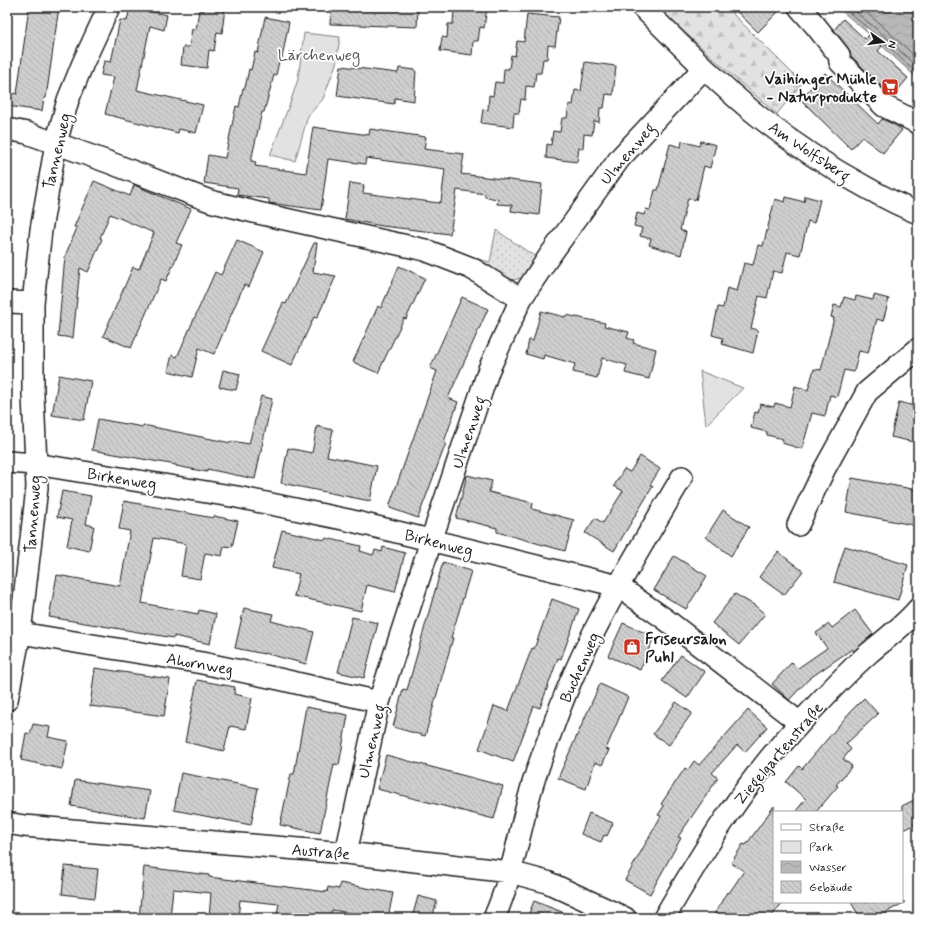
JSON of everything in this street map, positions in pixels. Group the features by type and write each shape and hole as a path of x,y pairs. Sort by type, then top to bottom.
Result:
{"street":[{"name":"Tannenweg","path":"7,700 20,633 38,488 35,464 33,395 33,303 40,230 56,143 71,93 109,7"},
{"name":"Am Wolfsberg","path":"642,7 704,68 757,114 813,156 904,208 918,213"},
{"path":"799,7 839,55 840,62 884,106 918,123"},
{"name":"Ulmenweg","path":"346,853 379,702 489,369 521,299 548,258 620,158 704,68"},
{"path":"7,129 27,133 56,143 210,201 425,250 471,268 521,299"},
{"path":"7,302 33,303"},
{"path":"798,524 824,470 867,392 918,349"},
{"name":"Birkenweg","path":"7,462 35,464 237,497 348,520 618,586 665,619 800,723"},
{"name":"Buchenweg","path":"494,918 510,872 531,789 554,723 581,658 618,586 682,477"},
{"name":"Ziegelgartenstraße","path":"664,918 706,845 734,804 766,762 800,723 868,653 898,629 918,609"},
{"name":"Ahornweg","path":"20,633 202,663 379,702"},
{"name":"Austraße","path":"7,823 24,826 346,853 510,872 547,882 625,918"}],"green space":[{"path":"657,7 726,7 802,83 777,114"},
{"name":"Lärchenweg","path":"304,33 340,37 336,64 323,99 308,116 295,161 270,155 298,79"},
{"path":"496,230 537,258 527,274 521,278 515,280 502,278 477,265 478,259 490,262"},
{"path":"700,371 743,388 706,425"}],"water":[{"path":"837,7 918,7 918,79 869,34"}],"building":[{"path":"29,7 59,7 46,98 44,98 42,111 7,106 7,92 17,94"},
{"path":"130,7 167,15 164,30 150,26 137,90 203,105 196,133 179,129 178,133 105,114 114,77 101,75 104,61 111,62 120,20 127,21"},
{"path":"205,7 225,7 222,33 217,32 214,51 209,50 207,68 181,65 183,47 189,47 192,29 196,29 199,10 204,11"},
{"path":"331,7 418,7 417,27 330,24"},
{"path":"462,7 487,7 484,28 480,27 478,41 473,41 472,55 440,51 442,37 447,38 448,24 453,24 454,10 461,11"},
{"path":"732,7 783,7 758,32"},
{"path":"527,14 559,17 555,46 548,45 547,59 543,59 541,73 536,73 534,87 526,86 525,100 521,99 519,113 514,113 513,127 481,123 483,109 488,110 489,95 493,96 495,82 503,83 504,69 509,69 511,55 515,56 517,41 524,42"},
{"path":"265,17 289,22 282,58 280,57 264,112 262,112 251,161 256,162 255,166 306,173 313,127 369,135 370,129 426,137 424,149 464,154 461,174 542,184 539,215 511,211 512,205 497,204 498,199 485,197 485,194 457,190 450,234 382,226 345,219 350,183 364,185 363,193 439,203 441,202 445,169 366,158 365,164 328,159 321,210 269,203 269,199 237,195 238,188 204,183 208,155 225,158 236,106 239,107 243,88 245,88 249,69 251,70 255,52 258,53"},
{"path":"843,19 865,39 869,35 882,46 878,51 908,78 892,97 851,56 848,48 834,30"},
{"path":"585,62 616,66 613,95 606,94 604,108 600,108 599,122 594,121 592,135 584,134 583,148 579,148 577,162 546,158 547,144 551,145 553,131 560,132 562,118 567,118 569,104 573,105 575,90 581,91"},
{"path":"341,66 398,73 399,68 416,70 414,101 395,98 394,104 337,96"},
{"path":"825,73 878,124 882,119 902,130 883,153 862,137 851,149 800,99"},
{"path":"682,141 699,146 701,141 716,145 710,168 704,166 696,200 688,198 680,230 686,232 681,255 649,245 651,239 640,236 642,228 634,226 637,213 644,215 646,209 650,210 655,190 658,190 670,144 681,147"},
{"path":"94,181 130,196 134,185 191,209 176,243 182,245 166,281 161,279 131,348 103,336 133,267 139,269 154,233 110,214 100,238 102,239 88,272 80,268 73,338 58,336 65,256 77,228 74,227"},
{"path":"805,196 820,200 814,223 808,221 800,255 787,252 782,273 773,271 767,298 759,296 751,328 758,330 753,353 722,344 723,338 712,335 718,307 723,308 727,288 737,291 744,263 753,265 758,245 763,246 775,199 785,202 786,197 804,202"},
{"path":"237,240 264,252 249,287 244,285 214,354 199,348 192,377 168,371 172,355 177,357 215,272 221,275"},
{"path":"314,243 317,243 313,272 336,276 317,318 314,317 292,365 261,351 283,303 286,304"},
{"path":"399,266 425,278 378,373 353,362 378,306 381,308"},
{"path":"874,295 889,299 883,321 877,319 868,353 859,351 854,372 844,370 837,397 830,395 825,416 812,413 802,449 782,443 783,439 767,435 767,432 751,428 755,412 758,413 760,404 774,407 775,403 790,407 795,386 808,390 814,369 821,370 834,318 831,317 834,305 841,307 844,297 855,300 856,296 873,300"},
{"path":"462,297 488,309 448,398 458,402 444,442 446,443 418,518 390,508 390,504 437,371 430,368"},
{"path":"541,311 565,317 566,315 605,323 604,326 629,332 627,338 634,340 633,343 656,349 649,379 625,373 627,365 602,358 597,378 573,372 575,364 544,355 543,359 526,354 529,340 533,341"},
{"path":"223,370 240,374 236,390 219,387"},
{"path":"59,375 91,381 84,420 52,415"},
{"path":"261,396 272,399 255,479 207,469 207,472 92,450 98,419 143,427 143,425 231,443 232,441 249,444"},
{"path":"899,402 918,407 918,443 891,437"},
{"path":"317,426 333,430 327,456 377,466 370,501 281,483 288,448 312,453"},
{"path":"640,456 660,469 650,485 653,486 614,551 585,533 595,518 603,523 623,491 614,486 624,469 630,472"},
{"path":"467,475 492,481 489,492 533,503 532,509 574,520 565,551 497,532 497,528 456,518"},
{"path":"852,478 918,490 918,526 846,512"},
{"path":"62,491 91,496 86,524 94,526 89,551 67,546 72,520 57,517"},
{"path":"124,501 213,518 214,516 238,521 232,547 224,546 222,556 205,553 200,579 181,576 186,544 154,538 142,603 198,614 199,610 216,614 210,644 174,636 174,638 49,617 57,575 120,586 130,531 119,529"},
{"path":"723,510 749,527 731,556 706,537"},
{"path":"282,530 325,540 326,538 361,546 360,551 373,555 375,550 382,552 383,547 405,553 395,592 367,585 361,611 294,596 299,574 272,568"},
{"path":"845,546 908,565 898,600 834,582"},
{"path":"778,552 803,571 784,595 759,577"},
{"path":"674,556 707,576 686,609 654,590"},
{"path":"443,562 471,571 451,638 453,638 425,736 393,727 403,689 407,690"},
{"path":"735,594 754,605 765,614 739,645 712,623"},
{"path":"552,599 579,609 561,659 558,658 540,708 534,706 513,762 479,749 494,706 508,711 532,648 534,649"},
{"path":"244,608 273,614 271,621 314,632 306,664 264,653 235,648"},
{"path":"855,610 873,634 854,651 852,649 810,678 789,700 772,684 792,662 798,668 827,648 816,633 829,624 832,628"},
{"path":"352,617 378,623 364,678 338,672"},
{"path":"623,623 654,637 640,670 608,656"},
{"path":"681,655 705,672 687,698 662,681"},
{"path":"95,668 170,679 164,716 90,706"},
{"path":"197,680 235,687 234,694 252,698 246,729 230,726 224,751 185,742"},
{"path":"600,684 628,697 606,749 609,750 602,765 595,762 586,789 558,778"},
{"path":"864,698 878,714 846,744 851,749 843,759 852,766 836,785 838,786 817,811 796,811 806,799 786,782 799,766 802,769 851,711"},
{"path":"676,702 692,713 669,745 653,734"},
{"path":"306,707 348,715 339,765 334,764 320,833 280,825 291,774 294,774"},
{"path":"748,710 767,727 745,752 737,745 712,773 718,778 678,837 681,838 650,894 625,880 661,816 658,815 664,806 661,804 685,768 688,770 694,761 699,765"},
{"path":"33,724 50,727 48,737 68,741 62,769 21,760 26,733 30,734"},
{"path":"386,755 503,786 494,819 377,789"},
{"path":"181,773 258,788 251,825 174,810"},
{"path":"75,780 150,791 145,818 71,806"},
{"path":"918,798 918,823 903,830 903,811 902,806"},
{"path":"774,806 773,903 782,903 770,918 712,918 727,892 729,893 744,871 731,863 743,844 746,845"},
{"path":"589,813 613,823 607,836 604,835 601,842 581,834"},
{"path":"65,866 98,869 95,898 62,894"},
{"path":"144,867 327,892 328,887 339,889 340,883 393,893 388,918 360,918 361,915 332,910 330,917 307,912 306,918 276,918 279,904 240,900 238,918 209,918 211,893 173,889 170,918 139,918"},
{"path":"418,896 437,901 432,918 412,918"},
{"path":"534,901 575,917 575,918 527,918"},
{"path":"905,902 876,918 860,918 852,903"}],"place":[{"name":"Vaihinger Mühle - Naturprodukte","path":"890,87"},
{"name":"Friseursalon Puhl","path":"632,647"}]}
